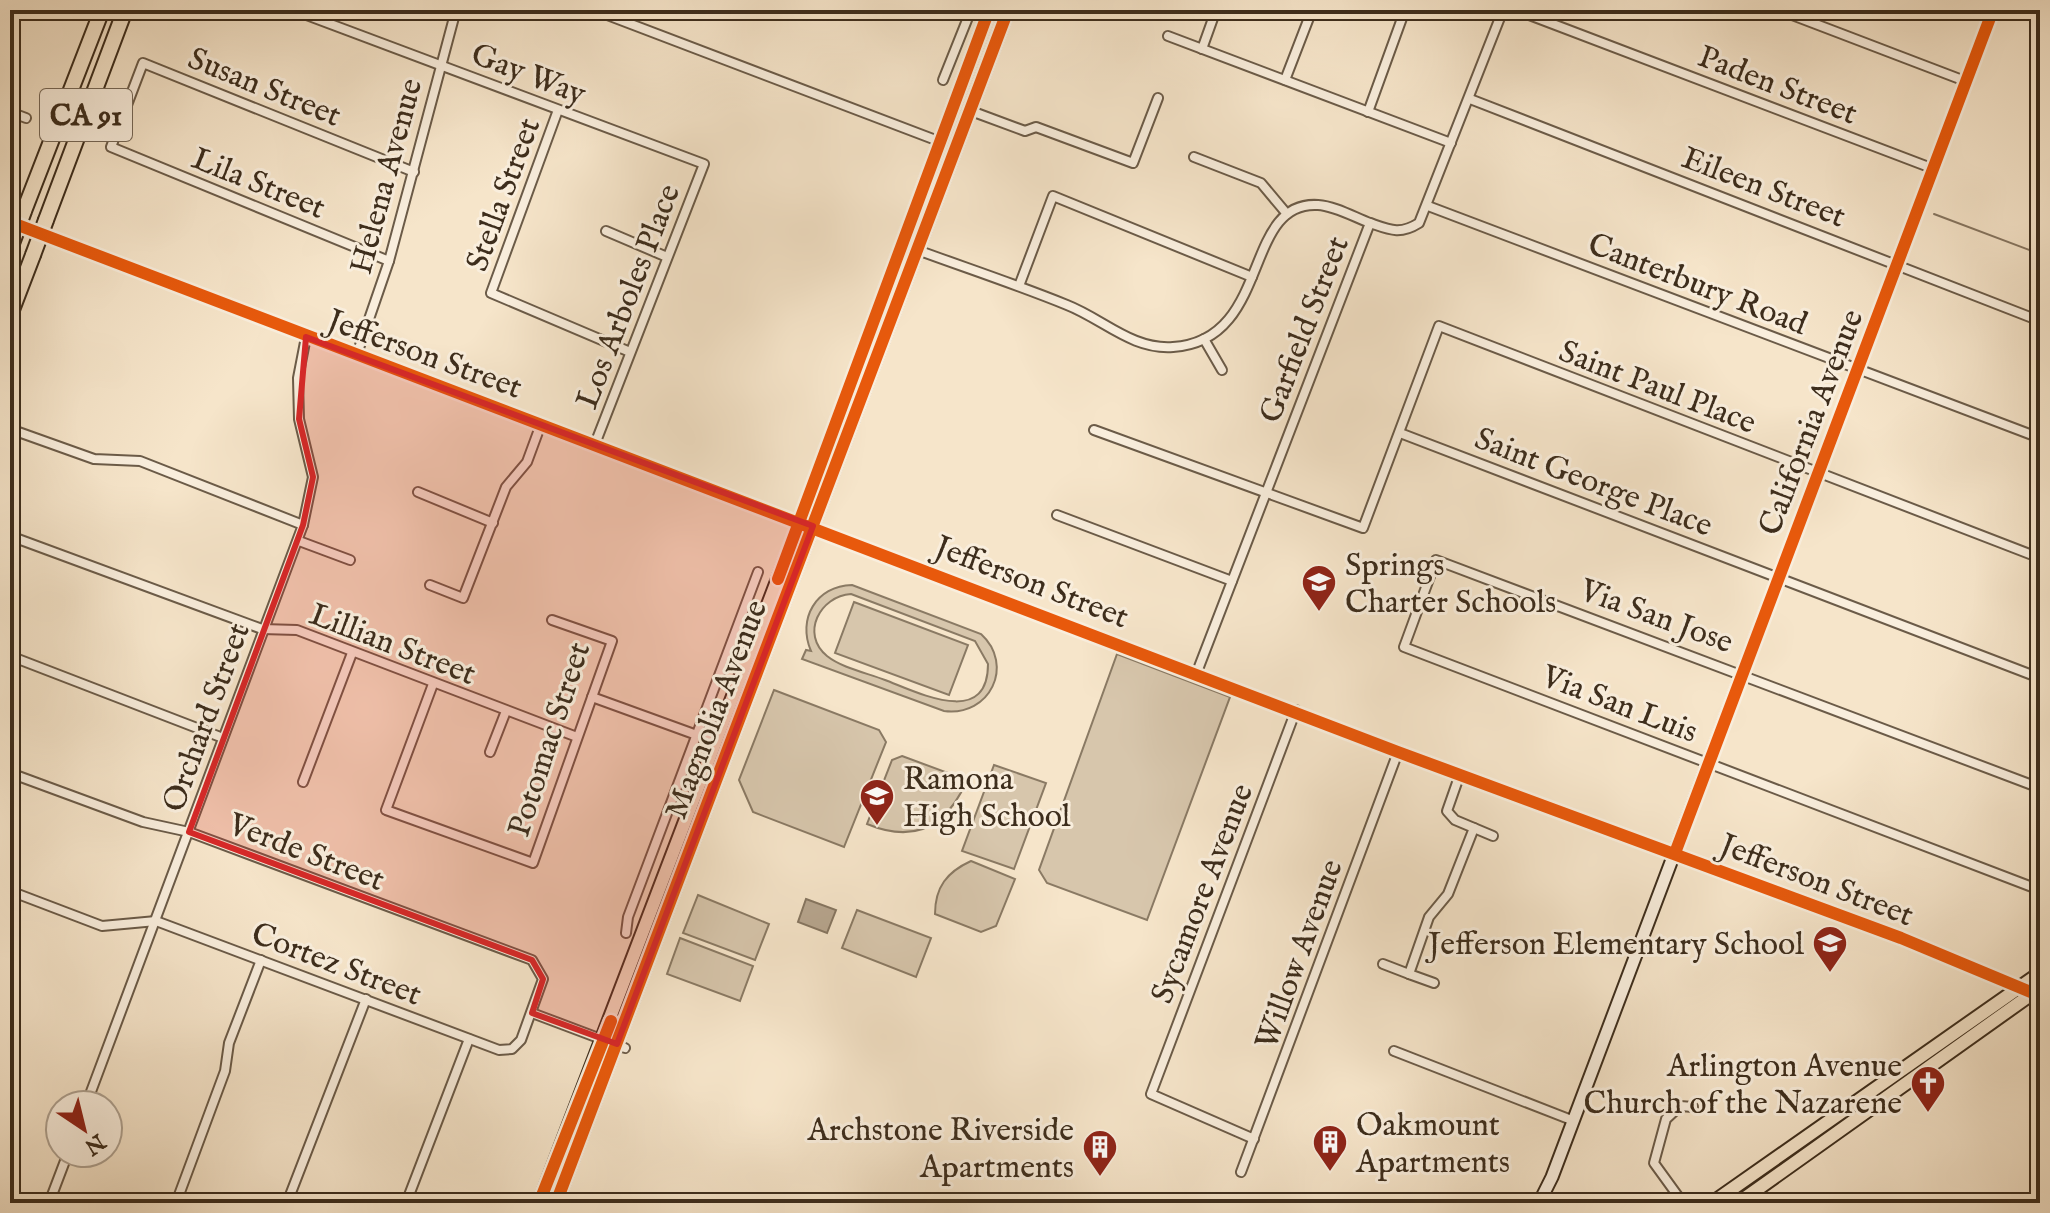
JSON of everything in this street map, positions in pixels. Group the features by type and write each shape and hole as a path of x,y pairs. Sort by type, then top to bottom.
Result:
{"highway":[{"name":"CA 91","path":"11,247 102,10"},
{"name":"CA 91","path":"10,315 125,10"}],"main road":[{"name":"Magnolia Avenue","path":"539,1203 800,521 989,10"},
{"name":"Magnolia Avenue","path":"556,1203 621,1046 1008,10"},
{"name":"California Avenue","path":"1542,1203 1993,10"},
{"path":"1712,1203 2040,973"},
{"path":"1738,1203 2037,990"}],"street":[{"name":"Gay Way","path":"293,10 704,164"},
{"name":"Helena Avenue","path":"357,354 389,261 456,10"},
{"path":"594,10 941,142"},
{"path":"943,80 971,10"},
{"path":"1202,49 1216,10"},
{"path":"1285,80 1312,10"},
{"path":"1368,112 1405,10"},
{"name":"Garfield Street","path":"1197,672 1370,223 1395,232 1406,231 1419,223 1503,10"},
{"name":"Paden Street","path":"1516,10 1934,169"},
{"path":"1779,10 1965,81"},
{"path":"1168,36 1451,143"},
{"name":"Lila Street","path":"143,63 111,147 389,261"},
{"name":"Susan Street","path":"143,63 414,172"},
{"path":"971,111 1025,131 1036,127 1133,163 1158,98"},
{"name":"Eileen Street","path":"1470,99 2040,321"},
{"name":"Stella Street","path":"558,110 491,293 630,352"},
{"path":"10,112 26,118"},
{"path":"1194,157 1261,183 1287,214"},
{"name":"Los Arboles Place","path":"595,444 704,164"},
{"path":"1019,286 1053,196 1252,277"},
{"path":"901,244 1085,313 1119,334 1146,345 1173,347 1204,339 1232,317 1268,237 1287,214 1308,205 1321,205 1370,223"},
{"name":"Canterbury Road","path":"1428,206 2040,438"},
{"name":"Jefferson Street","path":"10,222 306,337 1197,672 1398,752 1675,853 2020,987 2037,990"},
{"path":"606,231 667,257"},
{"name":"Saint Paul Place","path":"1400,433 1439,326 2040,558"},
{"name":"Orchard Street","path":"92,1089 262,629 299,541 313,477 299,419 298,378 306,337"},
{"path":"1204,339 1222,370"},
{"path":"10,401 15,387"},
{"name":"Los Arboles Place","path":"430,585 463,598 506,487 527,462 541,424"},
{"path":"10,429 94,459 140,461 303,525"},
{"path":"1094,430 1363,528 1400,433"},
{"name":"Saint George Place","path":"1400,433 2040,678"},
{"path":"418,492 493,523"},
{"path":"1057,515 1232,581"},
{"name":"Lillian Street","path":"10,536 262,629 297,630 577,737"},
{"path":"299,541 350,560"},
{"name":"Via San Jose","path":"1436,560 2040,788"},
{"name":"Via San Luis","path":"1436,560 1404,647 2040,890"},
{"path":"626,933 628,917 758,572"},
{"name":"Potomac Street","path":"433,684 386,810 533,863 612,641 552,620"},
{"path":"303,782 352,653"},
{"path":"10,656 223,738"},
{"path":"592,697 716,742"},
{"name":"Sycamore Avenue","path":"1254,1139 1151,1094 1296,710"},
{"path":"490,752 506,711"},
{"name":"Willow Avenue","path":"1241,1172 1398,752"},
{"name":"Verde Street","path":"10,773 143,822 189,832 532,960 543,979 532,1013"},
{"path":"1460,774 1447,811 1455,820 1493,836"},
{"path":"1409,974 1429,917 1448,894 1474,828"},
{"name":"Cortez Street","path":"10,891 102,926 156,921 499,1050 512,1049 521,1040 532,1013"},
{"path":"176,1203 225,1071 229,1043 261,960"},
{"path":"1383,964 1434,983"},
{"path":"2000,1002 2007,988 2002,980"},
{"path":"287,1203 366,999"},
{"path":"532,1013 621,1046"},
{"path":"406,1203 469,1039"},
{"path":"1394,1051 1574,1121"},
{"path":"1683,1203 1654,1163 1666,1119 1680,1106 1693,1107"},
{"path":"49,1203 62,1169"}],"highlighted area":[{"path":"306,337 813,526 617,1044 532,1013 543,979 532,960 189,832 303,525 313,477 299,419"}],"shaded area":[{"path":"852,585 981,634 991,646 996,660 996,674 985,697 974,706 960,711 944,711 802,659 806,650 811,651 806,627 813,606 828,591","holes":["851,594 975,641 988,664 985,684 976,696 964,701 948,701 915,692 833,660 819,647 815,627 817,618 830,601"]},
{"path":"854,602 968,645 949,695 835,653"},
{"path":"1117,654 1230,697 1147,920 1047,883 1039,870"},
{"path":"774,690 879,730 886,742 844,847 753,812 739,780"},
{"path":"902,756 967,780 950,810 928,827 900,832 867,824 892,760"},
{"path":"994,765 1046,783 1014,869 962,851"},
{"path":"971,861 1015,879 996,926 981,932 935,914 937,896 944,882 955,870"},
{"path":"698,895 769,924 755,960 683,933"},
{"path":"806,899 836,910 827,933 798,922"},
{"path":"857,910 931,938 916,977 842,948"},
{"path":"680,938 753,966 740,1001 667,974"}],"waterway":[{"path":"1934,214 2040,254"}],"cycle path":[{"path":"778,579 989,10"},
{"path":"556,1203 1008,10"},
{"path":"1675,853 1993,10"},
{"path":"10,222 1398,752 1901,938 2033,993"},
{"path":"539,1203 611,1021"}],"place":[{"name":"Springs Charter Schools","path":"1319,613"},
{"name":"Ramona High School","path":"877,827"},
{"name":"Jefferson Elementary School","path":"1830,974"},
{"name":"Arlington Avenue Church of the Nazarene","path":"1928,1114"},
{"name":"Oakmount Apartments","path":"1330,1173"},
{"name":"Archstone Riverside Apartments","path":"1100,1178"}]}
